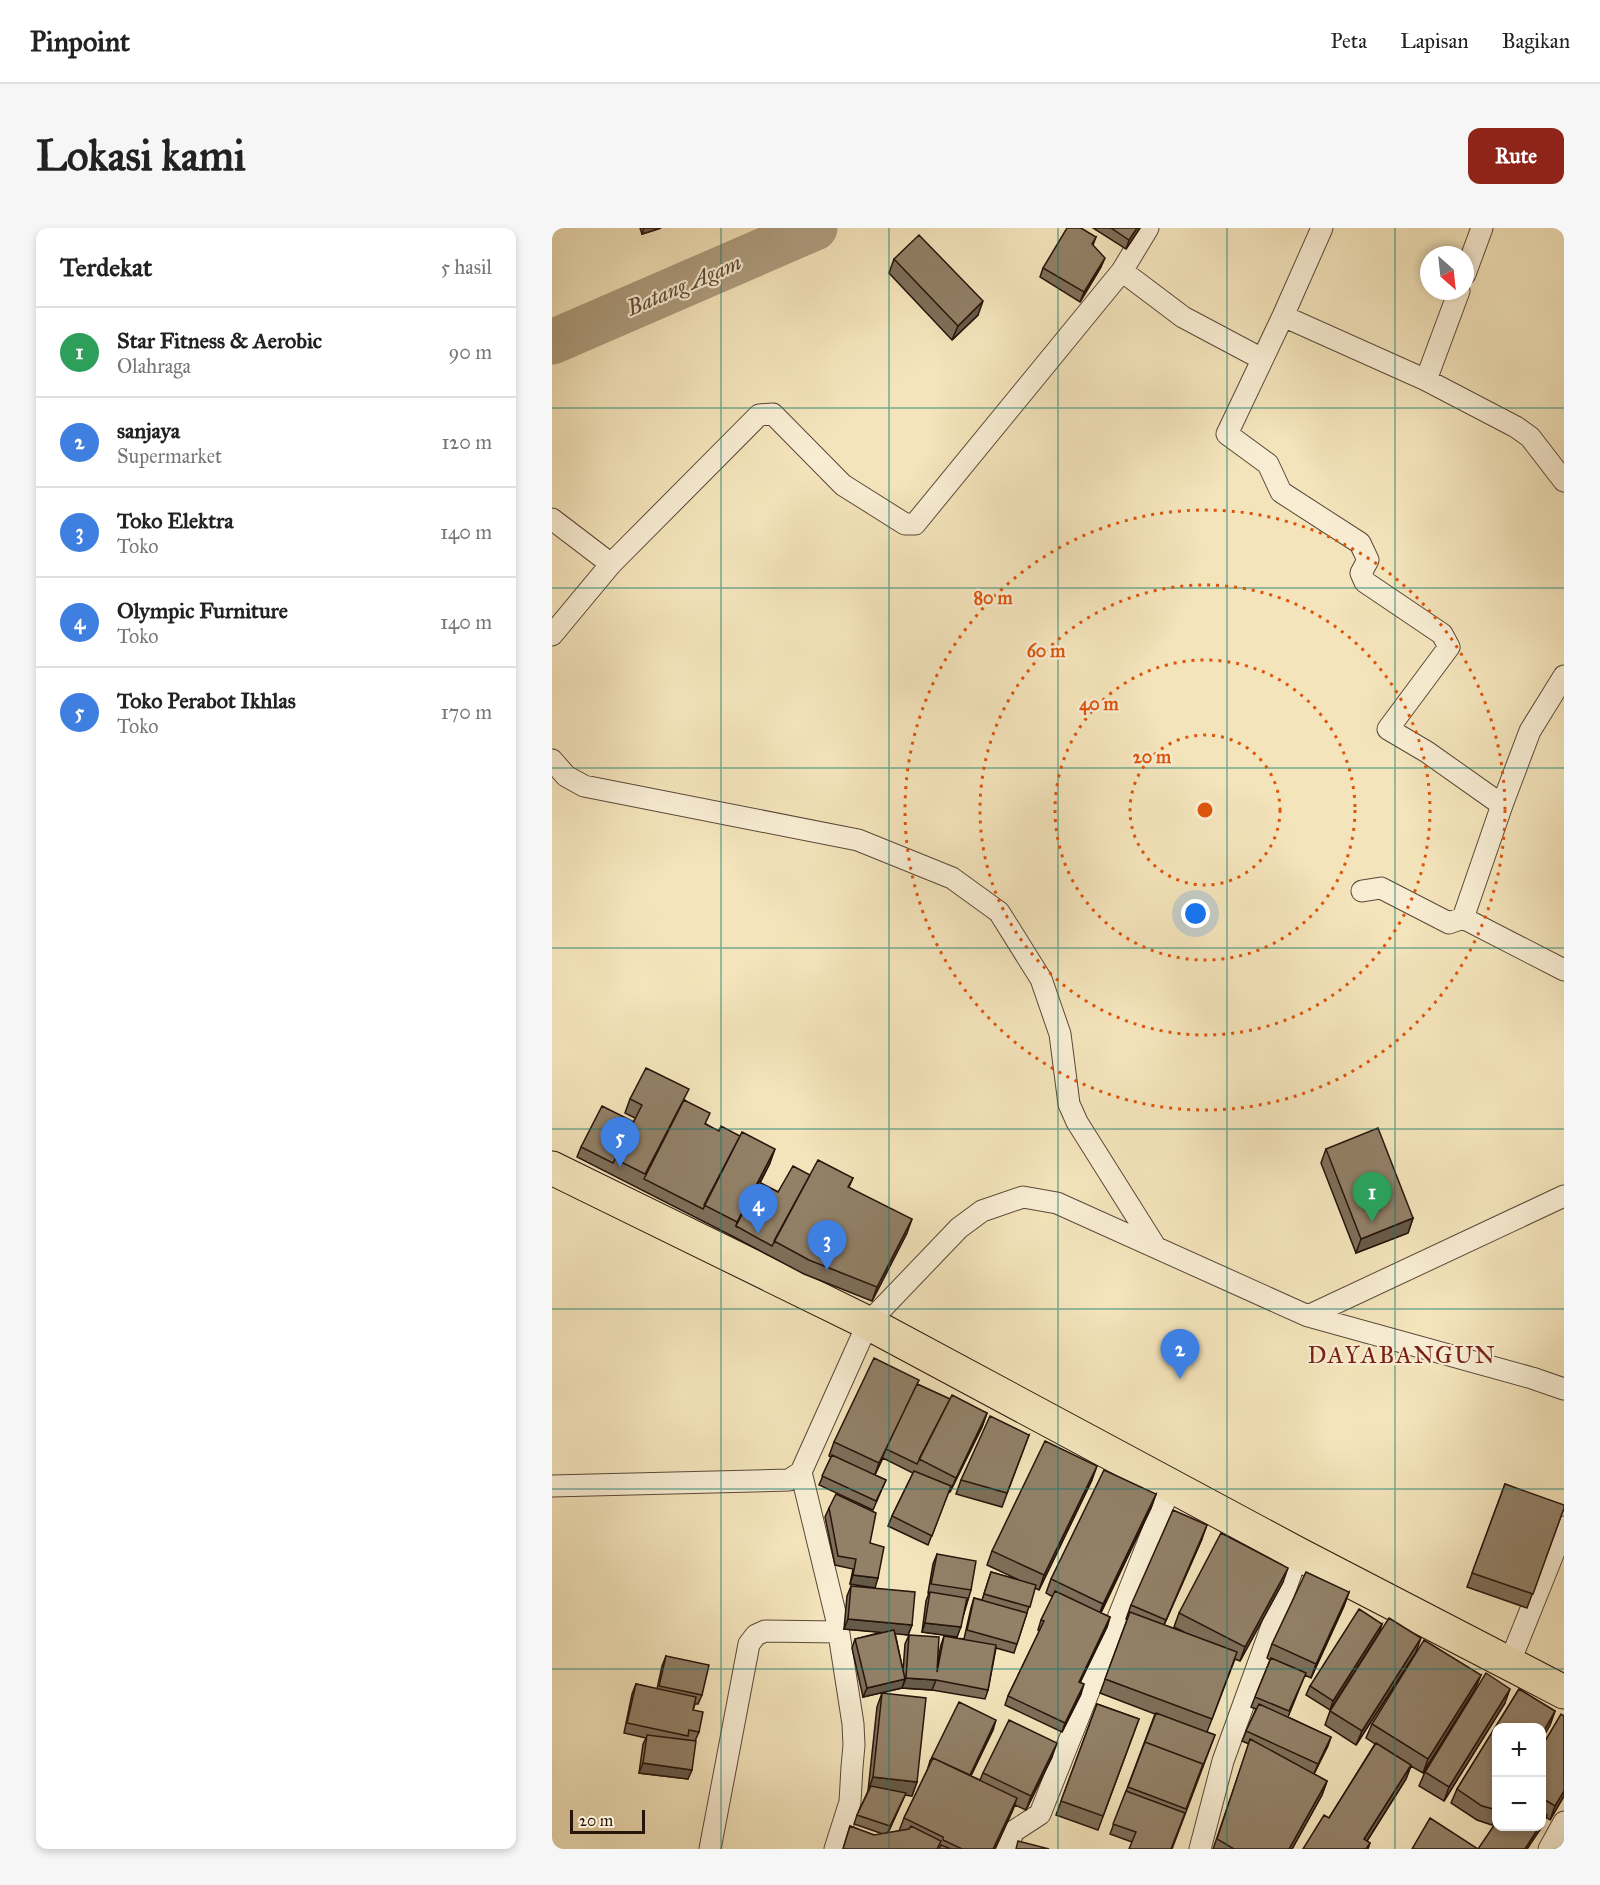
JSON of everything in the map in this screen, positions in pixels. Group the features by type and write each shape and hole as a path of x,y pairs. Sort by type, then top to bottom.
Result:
{"main road":[{"path":"552,1168 868,1323 1298,1554 1564,1692"}],"street":[{"path":"552,635 611,564 759,415 773,414 843,485 905,524 915,524 1122,271 1148,228"},
{"path":"1322,228 1227,434 1268,464 1281,492 1360,543 1368,560 1361,573 1365,582 1442,634 1449,647 1388,729 1427,752 1502,805"},
{"path":"1474,250 1482,228"},
{"path":"1122,271 1183,316 1262,359"},
{"path":"1426,380 1456,300"},
{"path":"1283,316 1426,380 1515,427 1530,437 1564,481"},
{"path":"552,519 611,564"},
{"path":"1463,918 1530,731 1564,676"},
{"path":"552,760 566,776 584,786 858,840 952,878 999,912 1041,979 1060,1034 1069,1104 1077,1122 1155,1246"},
{"path":"1362,891 1381,888 1449,923 1463,918 1564,969"},
{"path":"1308,1316 1564,1196"},
{"path":"552,1486 789,1480 801,1472 868,1323 959,1228 982,1211 1023,1197 1058,1203 1308,1316 1532,1378 1564,1389"},
{"path":"801,1472 838,1632 855,1745 850,1802 836,1849"},
{"path":"1006,1849 1014,1831 1040,1814 1171,1485"},
{"path":"1509,1664 1564,1527"},
{"path":"1200,1849 1223,1761 1298,1554"},
{"path":"710,1849 749,1644 756,1635 765,1631 838,1632"},
{"path":"1549,1849 1564,1822"}],"building":[{"path":"1067,228 1081,228 1096,237 1092,244 1105,258 1084,292 1043,268"},
{"path":"1111,228 1137,228 1129,240"},
{"path":"919,235 983,301 958,326 894,259"},
{"path":"646,1068 689,1089 645,1174 615,1159 642,1105 630,1099"},
{"path":"684,1100 710,1113 705,1124 719,1131 721,1126 740,1136 703,1209 644,1179"},
{"path":"602,1106 634,1122 613,1163 581,1147"},
{"path":"1378,1128 1413,1218 1361,1239 1326,1149"},
{"path":"742,1132 775,1149 737,1222 704,1205"},
{"path":"818,1160 853,1178 848,1187 912,1219 877,1287 809,1260 774,1241"},
{"path":"793,1166 810,1175 772,1246 736,1226 759,1182 778,1192"},
{"path":"874,1358 919,1380 879,1463 834,1442"},
{"path":"917,1384 950,1399 917,1464 886,1449"},
{"path":"952,1395 987,1413 956,1478 919,1459"},
{"path":"990,1416 1029,1435 1007,1493 961,1480"},
{"path":"1045,1441 1097,1466 1044,1575 992,1551"},
{"path":"832,1455 886,1480 876,1501 822,1476"},
{"path":"1104,1470 1156,1494 1103,1604 1051,1579"},
{"path":"914,1471 951,1486 932,1536 892,1516"},
{"path":"1505,1484 1564,1505 1533,1594 1472,1573"},
{"path":"836,1494 876,1513 870,1543 884,1547 878,1578 853,1575 856,1559 838,1556 829,1508"},
{"path":"1173,1510 1207,1525 1166,1620 1131,1605"},
{"path":"1221,1533 1288,1568 1245,1647 1179,1613"},
{"path":"937,1554 976,1561 971,1590 931,1584"},
{"path":"991,1572 1036,1585 1030,1607 984,1594"},
{"path":"1306,1572 1349,1592 1316,1664 1272,1644"},
{"path":"851,1586 915,1592 912,1625 848,1619"},
{"path":"1055,1591 1110,1617 1079,1682 1084,1684 1065,1723 1008,1696 1044,1621 1041,1620"},
{"path":"930,1592 967,1598 961,1627 925,1623"},
{"path":"974,1598 1027,1613 1017,1644 967,1630"},
{"path":"1359,1609 1382,1624 1333,1701 1310,1686"},
{"path":"1130,1612 1237,1652 1212,1719 1105,1679"},
{"path":"1389,1618 1421,1638 1362,1731 1330,1711"},
{"path":"894,1630 905,1679 867,1688 855,1639"},
{"path":"909,1635 939,1637 937,1672 944,1636 996,1645 988,1690 936,1680 906,1678"},
{"path":"1424,1640 1481,1675 1428,1759 1372,1724"},
{"path":"666,1656 709,1665 702,1695 659,1686"},
{"path":"1271,1658 1306,1673 1289,1711 1255,1697"},
{"path":"1486,1673 1510,1689 1449,1787 1425,1772"},
{"path":"636,1684 696,1697 693,1710 703,1712 699,1732 689,1730 688,1736 627,1723"},
{"path":"1519,1689 1555,1711 1546,1727 1546,1723 1498,1723"},
{"path":"882,1693 926,1698 917,1782 873,1777"},
{"path":"959,1702 996,1720 970,1775 933,1758 930,1761"},
{"path":"1097,1704 1139,1719 1103,1816 1061,1801"},
{"path":"1259,1704 1331,1737 1318,1764 1246,1731"},
{"path":"1156,1713 1215,1735 1202,1768 1203,1764 1145,1742"},
{"path":"1561,1714 1564,1716 1564,1791 1555,1806 1546,1800 1546,1739"},
{"path":"1009,1720 1057,1743 1031,1796 983,1773"},
{"path":"1492,1733 1492,1809 1482,1806 1457,1789"},
{"path":"647,1735 696,1741 692,1770 643,1763"},
{"path":"1250,1739 1327,1781 1289,1849 1234,1849 1217,1839"},
{"path":"1145,1742 1203,1764 1186,1809 1128,1787"},
{"path":"1376,1743 1411,1765 1364,1839 1370,1843 1366,1849 1303,1849 1324,1815 1329,1818"},
{"path":"933,1758 1017,1798 993,1849 962,1849 904,1818"},
{"path":"871,1786 906,1793 890,1826 857,1815"},
{"path":"1126,1791 1185,1813 1171,1849 1129,1849 1136,1832 1113,1824"},
{"path":"1430,1818 1478,1849 1412,1849"},
{"path":"850,1826 874,1835 909,1829 911,1826 941,1841 937,1849 843,1849"},
{"path":"1492,1828 1492,1831 1536,1831 1525,1849 1478,1849"},
{"path":"1018,1841 1049,1849 1016,1849"},
{"path":"941,1845 951,1849 939,1849"}],"waterway":[{"name":"Batang Agam","path":"552,342 815,228"}],"place":[{"name":"Toko Perabot Ikhlas","path":"620,1167"},
{"name":"Star Fitness & Aerobic","path":"1372,1222"},
{"name":"Olympic Furniture","path":"758,1234"},
{"name":"Toko Elektra","path":"827,1270"},
{"name":"sanjaya","path":"1180,1379"}],"district":[{"name":"DAYABANGUN","path":"1402,1355"}]}
